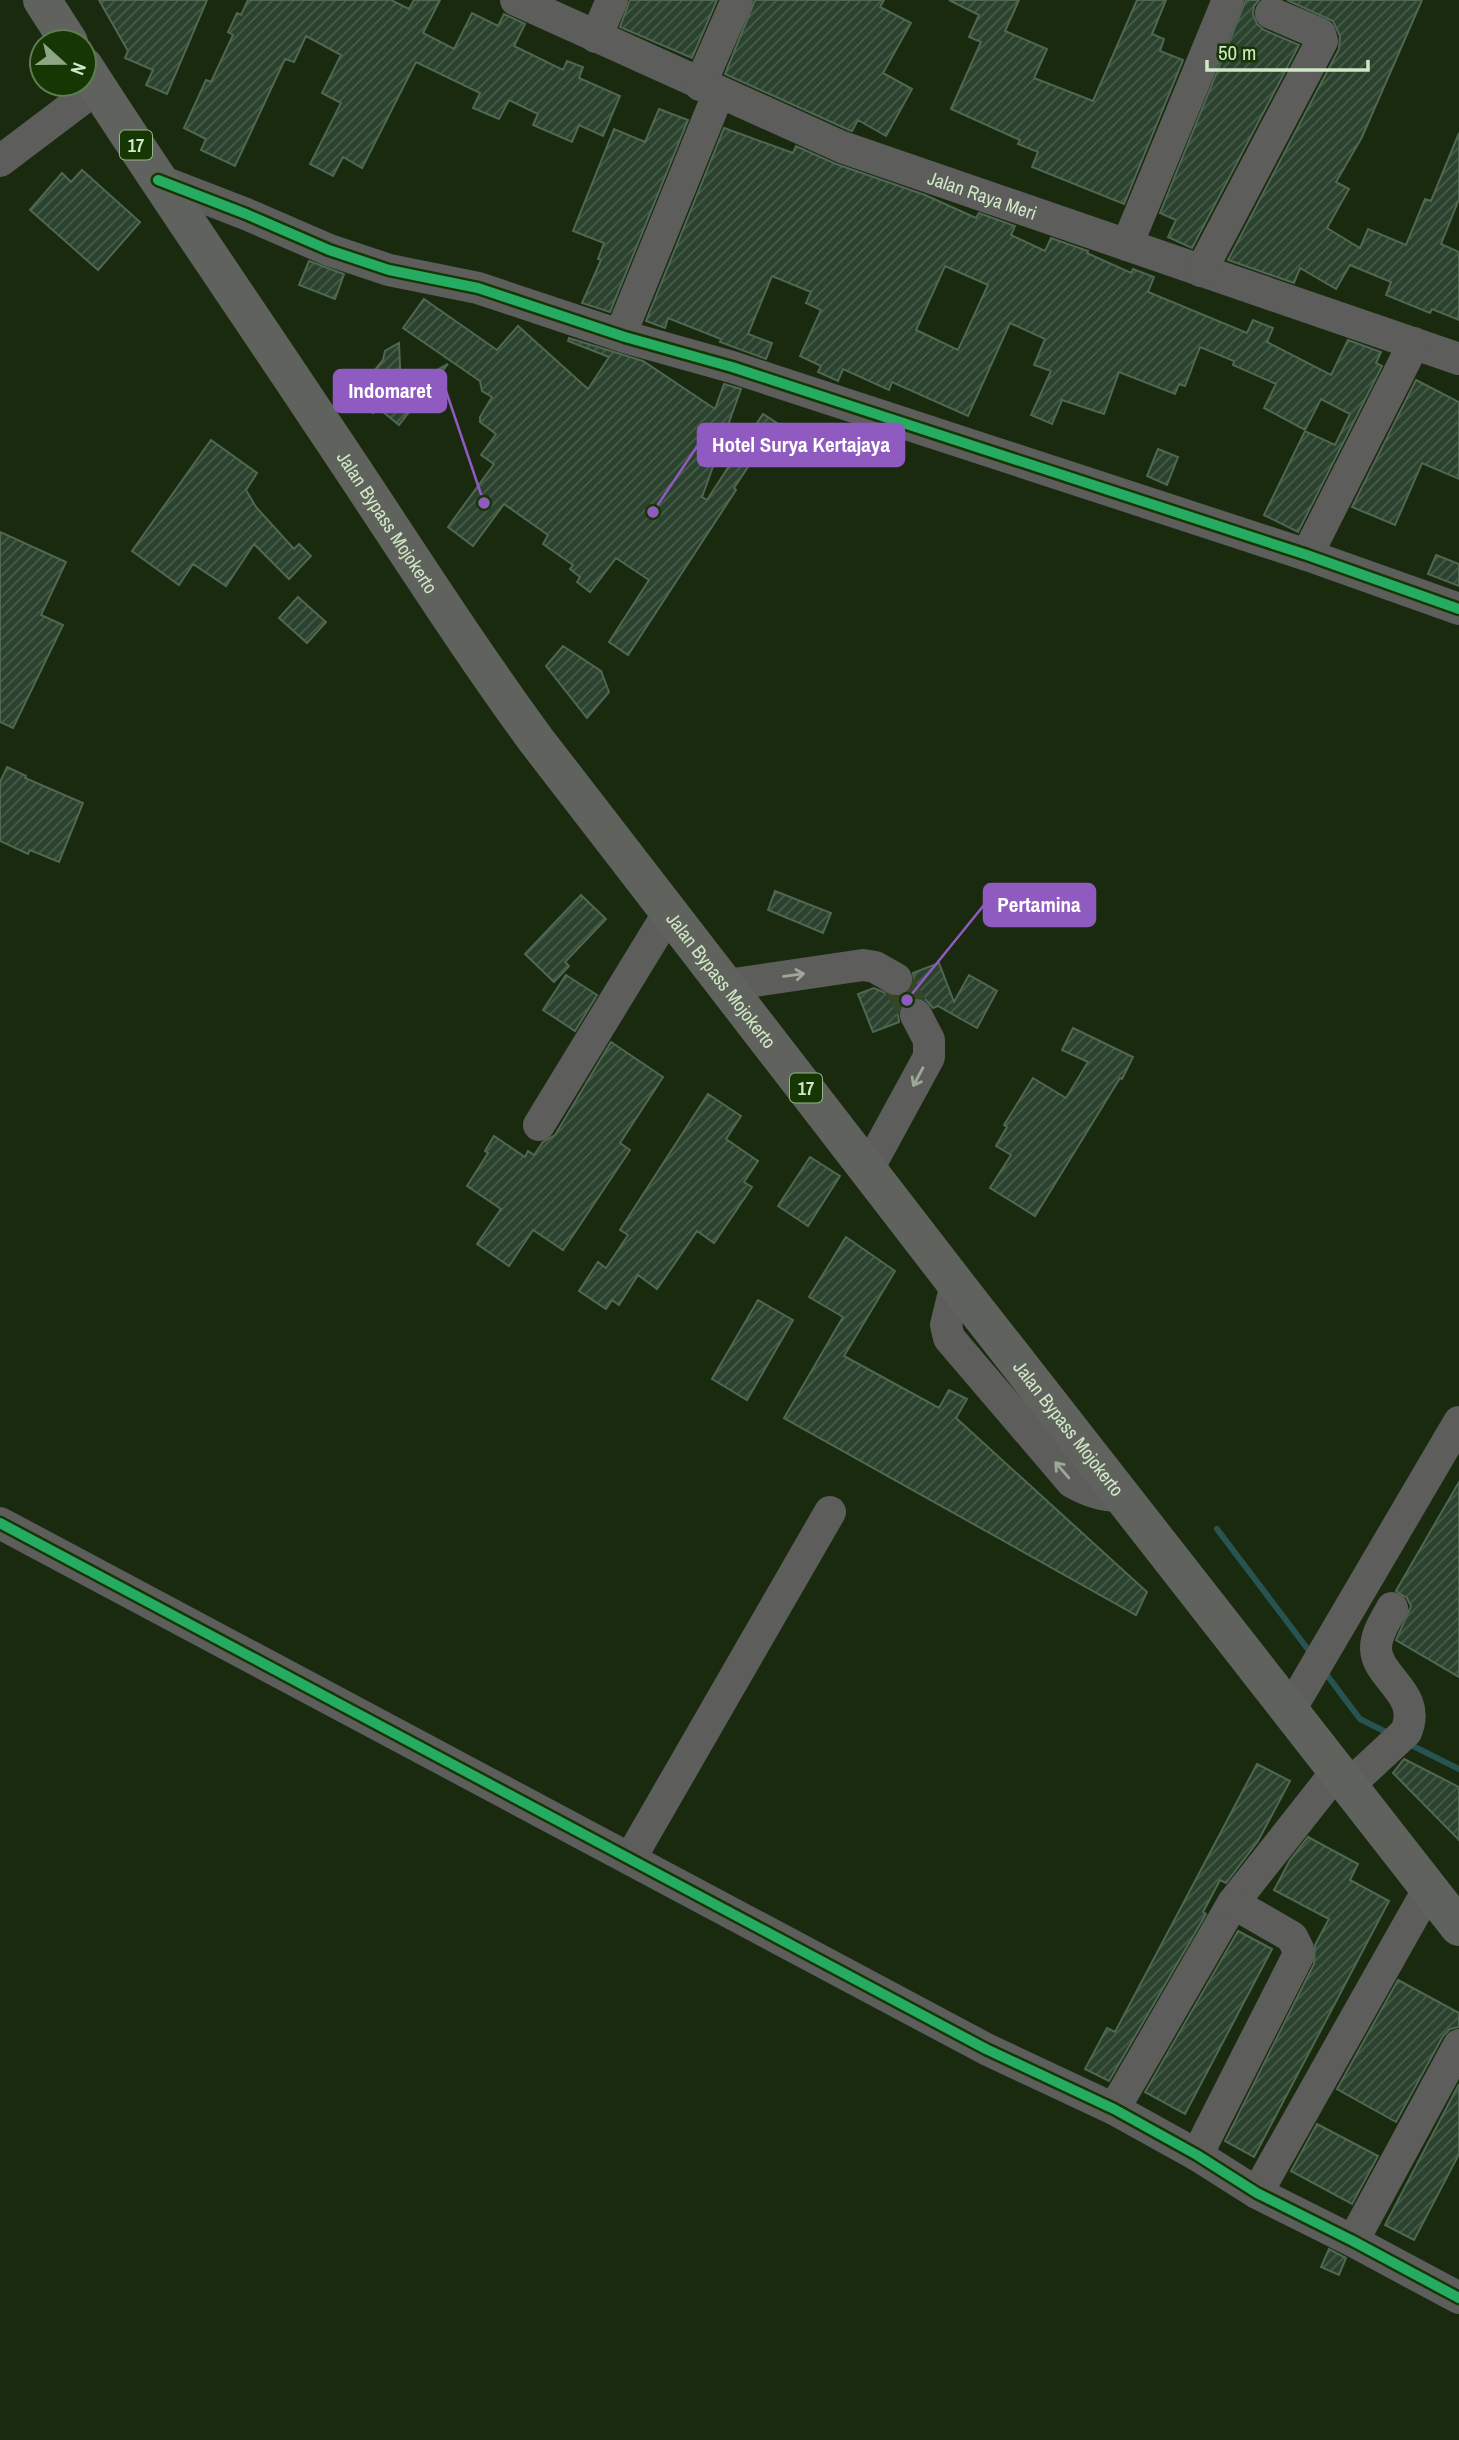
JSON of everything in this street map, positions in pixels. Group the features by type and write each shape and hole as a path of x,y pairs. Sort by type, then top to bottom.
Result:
{"highway":[{"path":"42,0 60,28"},
{"name":"Jalan Bypass Mojokerto","path":"98,87 494,682 956,1284 1459,1927"}],"street":[{"name":"Jalan Raya Meri","path":"516,0 842,147 1459,359"},
{"path":"596,37 612,0"},
{"path":"626,321 710,88 737,0"},
{"path":"1127,245 1228,0"},
{"path":"1201,271 1322,41 1321,34 1270,13"},
{"path":"0,161 67,98"},
{"path":"158,180 329,250 389,270 478,288 625,337 812,393 1307,555 1459,609"},
{"path":"1307,555 1414,343"},
{"path":"539,1125 669,912"},
{"path":"727,985 863,965 875,967 896,979"},
{"path":"868,1169 929,1057 929,1040 916,1015"},
{"path":"1290,1710 1459,1422"},
{"path":"630,1859 830,1512"},
{"path":"0,1523 986,2049 1114,2109 1197,2155 1257,2193 1459,2298"},
{"path":"1114,2109 1233,1903 1343,1779 1397,1741 1409,1724 1408,1705 1398,1685 1379,1661 1376,1651 1380,1631 1392,1608"},
{"path":"1257,2193 1429,1888"},
{"path":"1197,2155 1298,1956 1292,1937 1233,1903"},
{"path":"1353,2241 1459,2045"}],"building":[{"path":"99,0 207,0 167,94 146,85 153,70 125,58 128,51"},
{"path":"248,0 391,0 409,9 414,0 440,0 423,33 454,49 472,13 498,26 504,14 525,24 514,46 563,70 567,61 583,67 579,78 620,96 603,136 579,125 572,142 533,125 538,114 509,100 499,119 473,108 480,93 416,62 362,168 343,157 333,176 310,164 341,103 322,93 341,55 306,36 294,62 285,59 235,166 201,150 206,139 184,128 206,80 211,82 233,35 228,32 237,13 241,15"},
{"path":"630,0 717,0 692,58 620,27"},
{"path":"755,0 884,0 880,7 911,23 883,73 912,89 886,136 858,120 852,131 849,130 725,74"},
{"path":"949,0 1019,0 1005,31 1047,49 1034,78 1093,101 1137,0 1166,0 1152,34 1164,39 1160,51 1183,60 1124,204 1032,167 1038,152 1018,144 1020,140 951,109 981,42 969,37 979,15"},
{"path":"1246,0 1259,0 1254,6 1253,14 1257,24 1264,30 1299,45 1192,248 1168,237 1176,220 1160,213"},
{"path":"1287,0 1422,0 1362,137 1336,182 1349,189 1327,228 1360,248 1368,229 1406,245 1425,199 1431,201 1459,133 1459,199 1441,244 1459,252 1459,320 1432,309 1430,313 1386,295 1391,282 1350,265 1336,289 1300,268 1294,283 1228,260 1339,49 1340,36 1333,21"},
{"path":"659,109 688,120 610,312 582,303 601,260 598,259 604,243 573,231 614,129 645,142"},
{"path":"724,128 793,153 796,146 836,164 925,195 976,218 979,213 1015,226 1011,235 1045,251 1051,238 1088,251 1087,253 1131,273 1133,269 1154,277 1148,292 1247,333 1253,320 1273,328 1267,342 1331,375 1348,340 1381,352 1376,363 1382,366 1298,532 1264,515 1305,431 1335,445 1350,414 1321,399 1305,430 1264,408 1276,384 1233,365 1234,361 1200,347 1185,386 1179,384 1175,394 1119,372 1104,414 1062,400 1052,424 1031,415 1051,371 1034,365 1045,339 1010,323 968,416 892,382 889,390 843,369 838,381 818,372 821,366 800,356 821,310 806,303 811,292 772,276 748,334 772,343 766,359 668,318 665,328 646,321","holes":["945,266 988,285 958,350 916,330"]},
{"path":"82,170 140,222 98,270 30,210 62,173 71,182"},
{"path":"309,261 344,274 335,299 299,285"},
{"path":"424,299 497,350 518,326 588,389 609,357 568,341 569,338 643,361 715,409 724,384 741,389 702,497 707,500 763,414 777,423 628,655 609,642 649,580 616,558 590,592 577,582 580,577 570,569 573,565 543,544 548,535 504,504 473,546 448,527 494,464 481,455 496,434 480,422 480,417 492,397 482,391 480,381 403,328"},
{"path":"399,343 401,390 448,364 440,374 438,387 427,389 399,425 377,407 373,413 353,397 383,360 385,351"},
{"path":"1416,380 1459,402 1459,479 1422,463 1395,525 1352,507"},
{"path":"211,440 257,473 246,490 256,507 294,549 299,544 311,556 289,579 254,544 226,586 193,564 179,585 132,551"},
{"path":"1158,449 1178,457 1167,485 1147,476"},
{"path":"0,532 66,562 41,615 63,625 13,728 0,722"},
{"path":"1436,555 1459,564 1459,586 1428,574"},
{"path":"298,597 326,622 307,643 279,618"},
{"path":"563,646 601,671 609,692 587,718 546,666"},
{"path":"7,767 26,776 25,778 83,803 59,862 30,850 28,854 0,841 0,782"},
{"path":"775,891 831,913 823,933 768,910"},
{"path":"581,895 606,919 565,962 569,966 554,982 525,954"},
{"path":"939,963 954,1002 969,975 997,991 977,1028 938,1006 933,1008 926,1000 916,997 908,998 901,1005 899,1022 873,1032 858,994 874,988 895,997 905,995 912,987 913,973"},
{"path":"566,975 597,995 575,1031 543,1010"},
{"path":"1073,1028 1133,1057 1122,1079 1120,1078 1035,1216 990,1188 1011,1155 996,1146 1007,1127 1004,1125 1033,1078 1066,1098 1088,1062 1062,1050"},
{"path":"611,1042 663,1077 620,1143 630,1150 563,1250 533,1230 509,1266 477,1244 501,1209 467,1186 488,1153 485,1151 494,1136 525,1157 528,1151 534,1155 543,1142 555,1135"},
{"path":"708,1094 741,1116 726,1139 758,1161 744,1182 752,1187 714,1243 697,1231 657,1289 638,1275 619,1305 612,1300 606,1309 579,1291 598,1262 606,1268 628,1235 620,1230"},
{"path":"810,1157 840,1176 808,1226 778,1206"},
{"path":"846,1237 895,1271 844,1356 939,1408 949,1390 967,1399 956,1418 1147,1592 1136,1615 784,1418 843,1317 809,1297"},
{"path":"758,1300 793,1320 747,1400 712,1379"},
{"path":"1459,1482 1459,1677 1396,1640 1411,1606 1407,1598 1396,1591"},
{"path":"1404,1759 1459,1787 1459,1840 1393,1773"},
{"path":"1257,1764 1290,1781 1258,1841 1226,1883 1220,1880 1203,1912 1206,1914 1109,2081 1085,2069 1107,2028 1115,2032"},
{"path":"1308,1837 1358,1864 1350,1880 1389,1901 1254,2157 1225,2141 1314,1964 1315,1945 1329,1919 1274,1890 1290,1860"},
{"path":"1238,1931 1272,1949 1185,2114 1145,2092"},
{"path":"1398,1980 1459,2013 1459,2027 1450,2029 1443,2036 1396,2122 1337,2089"},
{"path":"1459,2084 1459,2154 1414,2240 1385,2225"},
{"path":"1317,2124 1378,2156 1352,2204 1291,2171"},
{"path":"1329,2249 1346,2258 1339,2275 1321,2267"}],"waterway":[{"path":"1217,1529 1313,1656"},
{"path":"1323,1670 1360,1719 1390,1734"},
{"path":"1409,1744 1459,1769"}],"tunnel":[{"path":"896,979 916,1015"}],"cycle path":[{"path":"158,180 329,250 389,270 478,288 625,337 732,367 1307,555 1459,609"},
{"path":"0,1523 986,2049 1114,2109 1197,2155 1257,2193 1459,2298"}],"place":[{"name":"Indomaret","path":"484,503"},
{"name":"Hotel Surya Kertajaya","path":"653,512"},
{"name":"Pertamina","path":"907,1000"}]}
